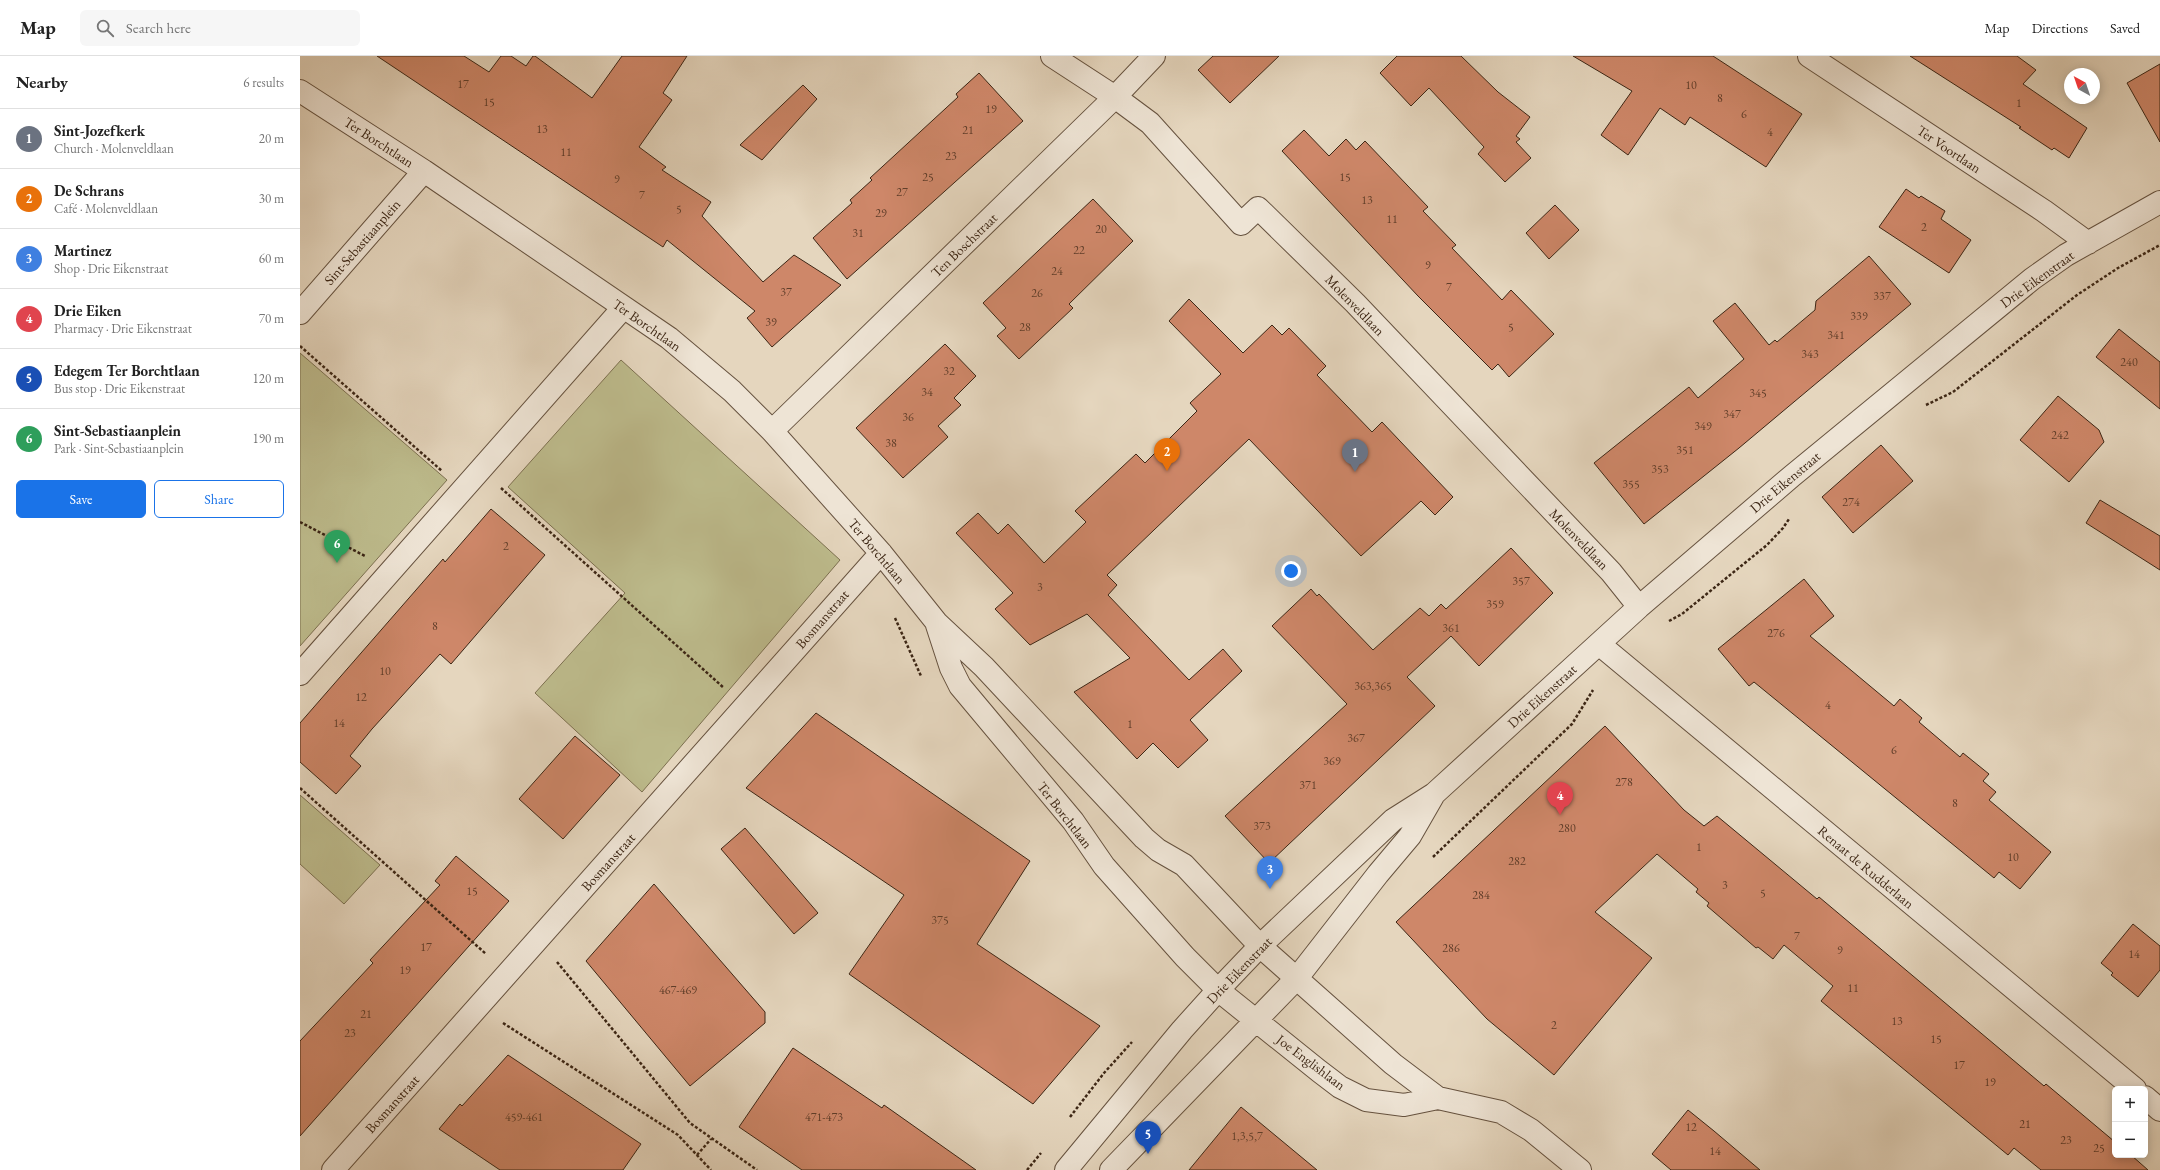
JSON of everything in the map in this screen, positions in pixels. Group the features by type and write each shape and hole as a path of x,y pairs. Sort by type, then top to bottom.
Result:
{"street":[{"name":"Molenveldlaan","path":"1052,56 1116,97 1150,123 1241,224 1258,208 1355,303 1584,543 1611,572 1639,607"},
{"name":"Ten Boschstraat","path":"772,431 1116,97 1154,56"},
{"name":"Ter Voortlaan","path":"1809,56 2044,211 2088,243"},
{"name":"Ter Borchtlaan","path":"300,91 424,171 669,338 732,391 772,431 881,553 937,623 984,667 1144,838 1158,850 1184,865 1260,946 1297,978"},
{"name":"Sint-Sebastiaanplein","path":"300,313 424,171"},
{"name":"Drie Eikenstraat","path":"1066,1170 1182,1030 1218,990 1260,946 1393,820 1434,794 1639,607 1792,476 2032,279 2066,255 2160,202"},
{"path":"300,674 462,488 623,308"},
{"name":"Bosmanstraat","path":"333,1170 539,940 881,553"},
{"name":"Ter Borchtlaan","path":"937,623 951,668 960,686 1073,821 1104,866 1185,957 1218,990 1258,1021"},
{"name":"Renaat de Rudderlaan","path":"1599,644 2131,1086"},
{"name":"Drie Eikenstraat","path":"1111,1170 1258,1021 1297,978 1378,874 1410,836 1434,794"},
{"name":"Joe Englishlaan","path":"1297,978 1393,1064 1438,1098"},
{"name":"Joe Englishlaan","path":"1258,1021 1340,1086 1366,1100 1404,1105 1438,1098 1501,1112 1531,1130 1580,1170"},
{"path":"2148,1100 2160,1110"}],"path":[{"path":"1923,406 1953,392 2100,279 2160,245"},
{"path":"300,346 462,488"},
{"path":"480,469 745,707"},
{"path":"1662,624 1682,614 1767,545 1783,528 1790,517"},
{"path":"300,522 392,570"},
{"path":"1430,859 1572,724 1596,685 1619,662"},
{"path":"300,788 508,974"},
{"path":"539,940 690,1123 757,1170"},
{"path":"478,1007 678,1134 711,1170"},
{"path":"697,1155 711,1139"}],"shaded area":[{"path":"300,353 447,480 300,646"},
{"path":"621,360 840,560 642,792 535,693 625,593 508,487"},
{"path":"300,795 380,865 344,904 300,864"}],"building":[{"path":"377,56 464,56 489,72 501,56 511,56 526,66 533,56 535,56 592,98 622,56 687,56 663,93 672,100 639,147 666,167 662,170 711,202 702,216 763,282 794,255 841,285 772,347 747,318 755,311 667,240 663,247"},
{"path":"1213,56 1279,56 1230,103 1198,70"},
{"path":"1397,56 1461,56 1498,92 1530,117 1516,136 1520,139 1516,142 1531,158 1505,182 1478,154 1484,147 1429,88 1411,106 1380,73"},
{"path":"1573,56 1713,56 1802,114 1766,167 1690,117 1685,125 1660,108 1628,155 1601,135 1632,91"},
{"path":"1910,56 2017,56 2036,70 2023,84 2087,128 2069,158 2054,148 2052,150 2019,128 2021,127"},
{"path":"2160,64 2160,142 2127,83"},
{"path":"979,73 1023,121 847,279 813,238 852,203 850,200 872,180 870,178 958,97 956,94"},
{"path":"803,85 817,99 762,160 740,145"},
{"path":"1304,130 1329,156 1346,139 1356,150 1365,141 1428,207 1423,211 1456,245 1452,248 1502,300 1511,290 1554,334 1509,377 1498,364 1492,370 1418,296 1282,151"},
{"path":"1906,189 1919,198 1921,196 1945,211 1941,219 1971,240 1949,273 1879,227"},
{"path":"1093,199 1133,241 1069,304 1073,308 1019,359 997,336 1006,328 983,303"},
{"path":"1555,205 1579,230 1549,259 1526,233"},
{"path":"1869,256 1911,304 1739,448 1644,524 1594,463 1689,387 1698,398 1744,359 1713,321 1735,303 1769,345 1775,340 1777,342 1815,310 1816,301"},
{"path":"1189,299 1243,353 1272,325 1282,335 1289,328 1326,366 1317,375 1372,432 1382,422 1453,497 1435,515 1421,501 1361,556 1249,439 1107,575 1117,585 1108,595 1189,680 1223,649 1242,671 1190,720 1208,740 1178,768 1153,743 1137,759 1074,692 1130,658 1087,614 1030,645 995,609 1013,593 956,533 978,513 998,534 1008,524 1044,563 1086,522 1075,511 1136,454 1145,463 1197,411 1190,403 1221,374 1169,321"},
{"path":"2119,329 2160,362 2160,409 2096,357"},
{"path":"945,344 976,376 954,398 961,405 938,426 948,437 903,478 856,428"},
{"path":"2058,396 2099,430 2104,442 2069,482 2020,440"},
{"path":"1881,445 1913,481 1853,533 1822,497"},
{"path":"2100,500 2160,536 2160,570 2086,523"},
{"path":"491,509 545,555 451,664 440,654 372,729 350,756 361,766 336,794 300,762 300,723 443,559 445,562"},
{"path":"1511,548 1553,593 1479,666 1451,636 1407,677 1435,706 1269,863 1225,816 1347,704 1272,626 1311,589 1317,596 1319,594 1373,650 1420,608 1429,616 1441,604 1446,609"},
{"path":"1804,579 1834,616 1810,636 1894,706 1900,699 1922,718 1919,722 1960,757 1963,753 1989,774 1983,781 1996,792 1989,800 2051,852 2020,889 1999,872 1994,878 1754,682 1749,686 1718,649"},
{"path":"816,713 1030,861 977,944 1100,1026 1033,1104 849,974 904,895 746,788"},
{"path":"1605,726 1684,810 1704,826 1717,816 1817,899 1819,897 2044,1086 2046,1084 2112,1139 2112,1158 2134,1158 2148,1170 2041,1170 2014,1148 2008,1155 1821,1001 1833,986 1784,945 1773,959 1758,947 1756,948 1707,906 1709,903 1696,892 1698,889 1657,854 1595,912 1652,958 1554,1075 1487,1019 1396,922"},
{"path":"575,736 620,775 563,839 519,799"},
{"path":"745,828 818,913 794,934 721,849"},
{"path":"456,856 509,901 300,1136 300,1041 373,963 370,960 440,885 435,881"},
{"path":"654,884 765,1012 765,1023 690,1086 586,961"},
{"path":"2133,924 2160,946 2160,970 2138,997 2111,975 2113,973 2101,963"},
{"path":"793,1048 882,1108 884,1105 976,1170 802,1170 739,1127"},
{"path":"508,1055 641,1144 623,1170 500,1170 439,1129 460,1104 462,1106"},
{"path":"1241,1107 1317,1170 1189,1170"},
{"path":"1688,1110 1760,1170 1671,1170 1652,1154"}],"place":[{"name":"De Schrans","path":"1167,471"},
{"name":"Sint-Jozefkerk","path":"1355,472"},
{"name":"Sint-Sebastiaanplein","path":"337,563"},
{"name":"Drie Eiken","path":"1560,815"},
{"name":"Martinez","path":"1270,889"},
{"name":"Edegem Ter Borchtlaan","path":"1148,1154"}]}
